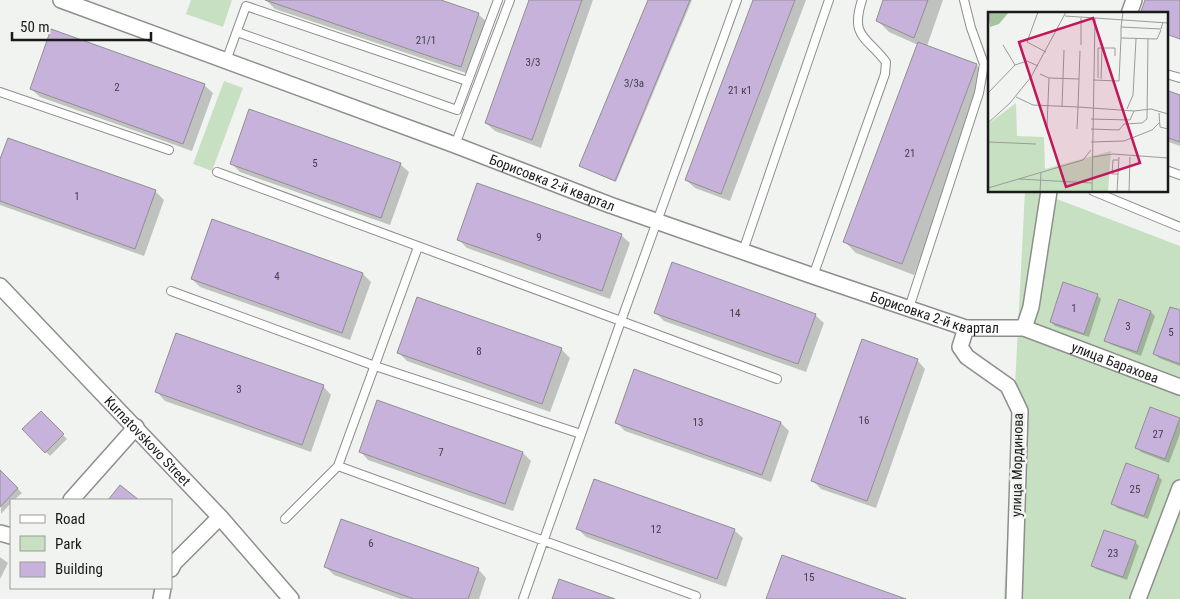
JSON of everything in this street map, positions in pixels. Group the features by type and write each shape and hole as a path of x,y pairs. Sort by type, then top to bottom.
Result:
{"street":[{"name":"Борисовка 2-й квартал","path":"61,0 656,221 813,276 966,328 1024,328 1049,338"},
{"path":"1130,12 1134,0"},
{"path":"1024,328 1031,307 1049,192"},
{"name":"Kurnatovskovo Street","path":"0,286 220,517 291,599"},
{"name":"улица Мординова","path":"966,328 960,347 967,357 1008,386 1020,411 1014,599"},
{"name":"улица Барахова","path":"1049,338 1180,387"},
{"path":"72,499 136,427"},
{"path":"1138,599 1180,488"},
{"path":"172,567 220,517"}],"lane":[{"path":"237,32 457,110 498,0"},
{"path":"455,145 510,0"},
{"path":"524,599 656,221 737,0"},
{"path":"743,251 829,0"},
{"path":"813,276 885,74 886,62 863,38 858,26 858,14 862,0"},
{"path":"909,308 979,93 984,64 971,28 964,0"},
{"path":"226,61 246,3 467,81"},
{"path":"0,92 169,150"},
{"path":"1168,171 1180,175"},
{"path":"217,172 777,379"},
{"path":"1095,192 1180,227"},
{"path":"285,519 338,466 418,246"},
{"path":"171,291 375,366 581,434"},
{"path":"338,466 696,596"}],"green space":[{"path":"191,0 232,0 223,27 186,14"},
{"path":"224,81 243,88 212,171 193,164"},
{"path":"1025,192 1039,192 1180,246 1180,599 1004,599"}],"building":[{"path":"265,0 441,0 479,13 461,67"},
{"path":"529,0 582,0 532,140 485,123"},
{"path":"648,0 690,0 615,181 579,166"},
{"path":"753,0 795,0 721,194 685,180"},
{"path":"883,0 928,0 914,38 876,21"},
{"path":"1145,0 1180,0 1180,39 1168,35 1168,12 1141,12"},
{"path":"51,29 205,84 183,144 30,89"},
{"path":"918,42 977,64 902,264 843,242"},
{"path":"1168,91 1180,95 1180,142 1168,138"},
{"path":"249,109 401,163 381,218 230,164"},
{"path":"8,138 156,190 135,249 0,201 0,159"},
{"path":"477,183 622,234 602,291 457,240"},
{"path":"212,219 363,273 342,333 191,279"},
{"path":"672,262 816,314 798,364 654,313"},
{"path":"1063,282 1098,294 1084,334 1050,322"},
{"path":"417,297 562,348 542,404 397,353"},
{"path":"1119,299 1151,311 1137,352 1104,341"},
{"path":"1170,307 1180,310 1180,364 1153,354"},
{"path":"176,333 324,385 302,445 155,392"},
{"path":"862,339 918,359 867,501 811,481"},
{"path":"634,369 781,422 762,475 615,423"},
{"path":"377,400 523,452 505,504 359,452"},
{"path":"1150,407 1180,418 1165,459 1135,448"},
{"path":"41,411 64,434 45,453 22,429"},
{"path":"1126,463 1159,475 1144,516 1111,504"},
{"path":"0,470 18,488 0,507"},
{"path":"594,479 735,529 717,579 576,529"},
{"path":"120,485 138,499 109,499"},
{"path":"341,519 479,568 468,599 414,599 324,567"},
{"path":"1104,530 1136,541 1123,577 1091,566"},
{"path":"782,555 906,599 766,599"},
{"path":"559,579 615,599 552,599"}]}
